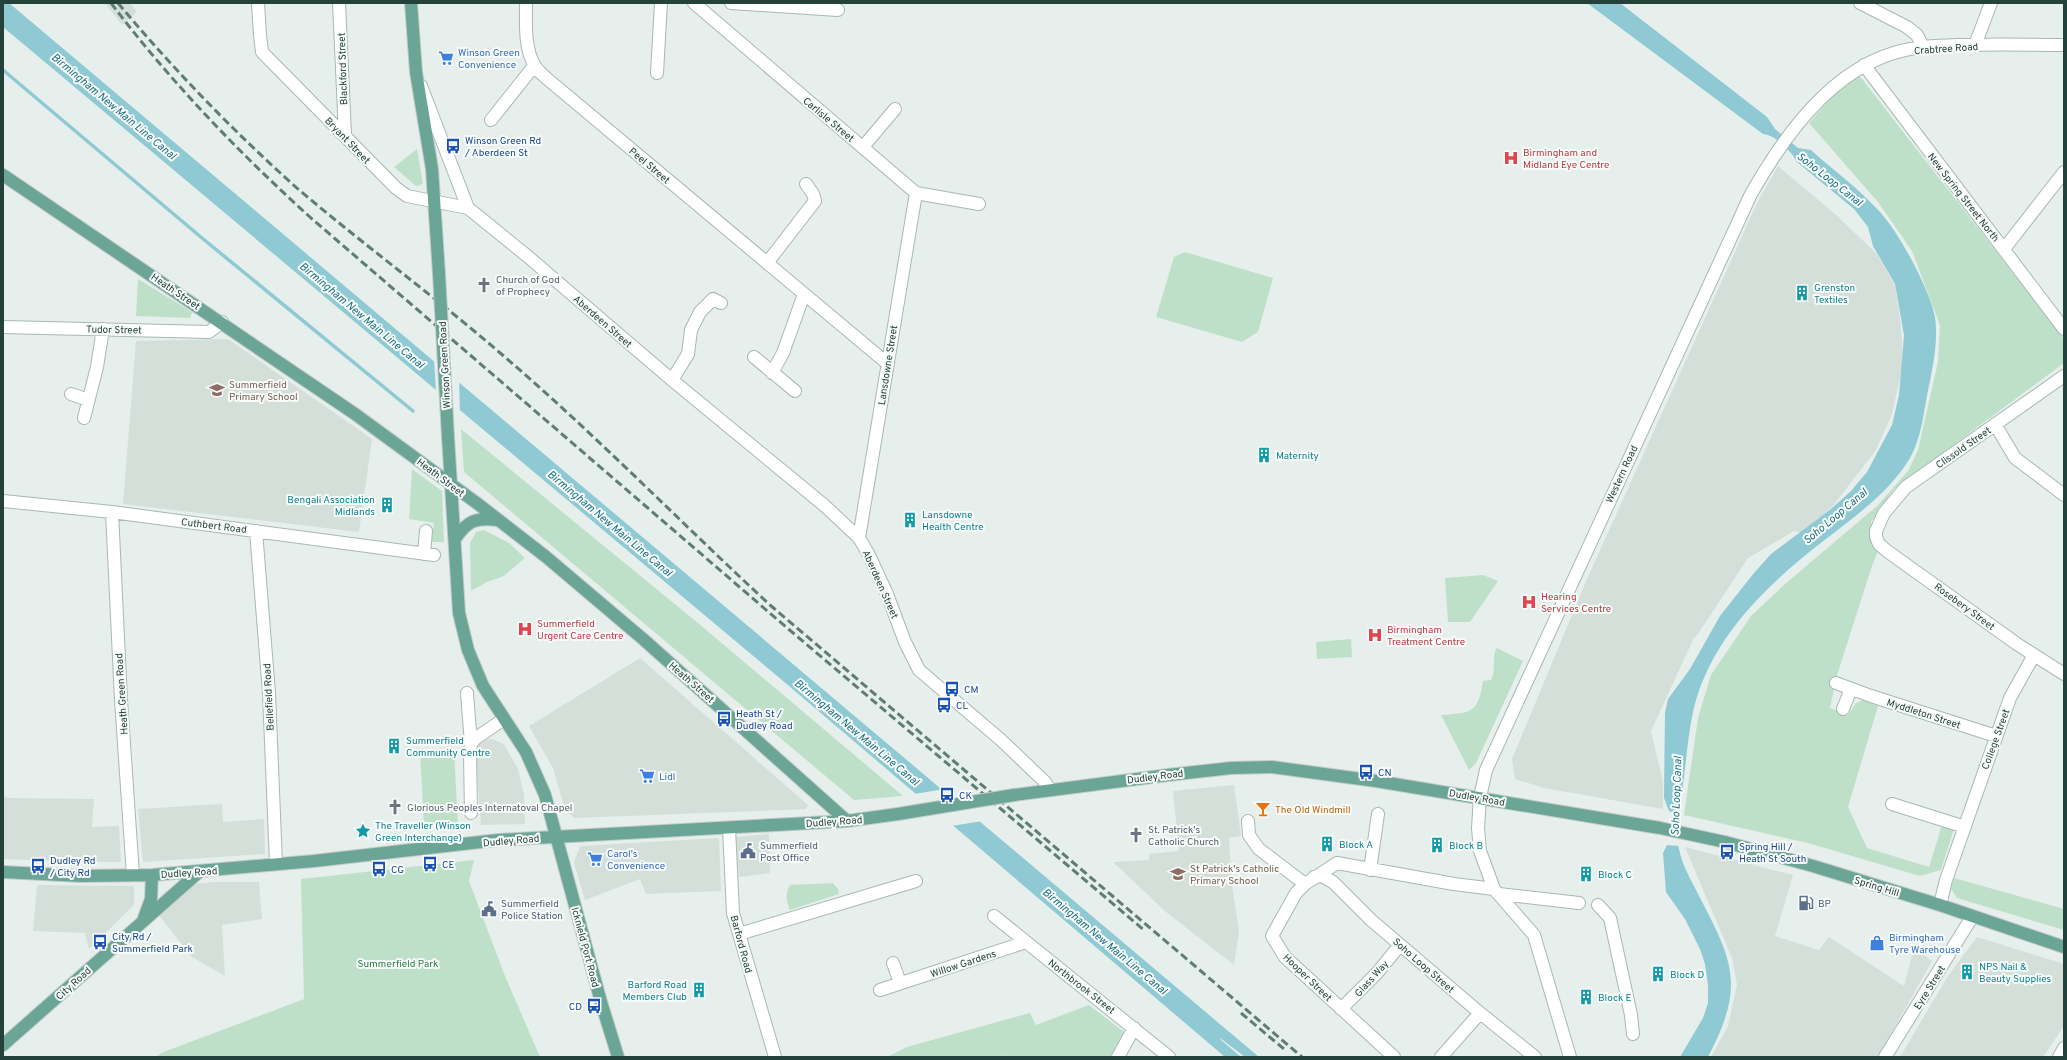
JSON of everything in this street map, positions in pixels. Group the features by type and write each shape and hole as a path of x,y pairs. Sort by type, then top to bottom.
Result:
{"main road":[{"name":"Winson Green Road","path":"411,3 416,72 432,169 459,613 468,650 483,686 526,752 545,795 556,836"},
{"name":"Heath Street","path":"3,175 222,322 417,458 545,556 643,639 847,821"},
{"path":"455,540 462,528 471,522 483,518 497,520"},
{"name":"Dudley Road","path":"3,872 38,875 152,875 199,872 498,840 847,821 1014,795 1178,773 1232,768 1272,767 1480,797 1517,805 1687,833"},
{"name":"Spring Hill","path":"1687,833 1752,848 1940,905 2064,947"},
{"name":"Icknield Port Road","path":"556,836 601,1002 618,1057"},
{"name":"City Road","path":"3,1045 199,872"},
{"name":"City Road","path":"143,921 151,899 152,875"}],"street":[{"name":"Bryant Street","path":"258,3 262,52 396,188 407,196 434,201"},
{"name":"Blackford Street","path":"339,3 344,135"},
{"path":"491,120 534,66 529,50 526,25 526,3"},
{"path":"657,73 661,3"},
{"name":"Carlisle Street","path":"694,3 916,193"},
{"path":"731,3 838,10"},
{"path":"1860,3 1907,27 1917,34 1923,47"},
{"path":"1975,45 1991,3"},
{"name":"Crabtree Road","path":"1804,118 1822,97 1864,65 1893,53 1923,47 1975,45 2064,45"},
{"name":"New Spring Street North","path":"1864,65 2064,329"},
{"name":"Peel Street","path":"534,66 888,364"},
{"path":"416,72 468,208"},
{"path":"863,147 895,109"},
{"name":"Western Road","path":"1496,891 1480,851 1478,828 1480,797 1486,770 1751,194 1773,156 1804,118"},
{"path":"2004,249 2064,172"},
{"path":"767,263 815,201 813,194 806,184"},
{"path":"916,193 980,204"},
{"name":"Lansdowne Street","path":"859,538 916,193"},
{"name":"Aberdeen Street","path":"434,201 468,208 526,255 672,380 825,506 859,538 881,580 905,642 919,670 1001,740 1045,782 1050,790"},
{"path":"772,373 783,353 804,294"},
{"path":"672,380 688,354 691,330 700,312 713,299 721,303"},
{"name":"Tudor Street","path":"3,327 209,332 222,322"},
{"path":"84,418 97,367 103,329"},
{"path":"754,357 794,391"},
{"name":"Clissold Street","path":"1876,531 1884,512 1906,488 2064,376"},
{"path":"70,394 88,400"},
{"path":"1995,424 2015,458 2064,495"},
{"name":"Cuthbert Road","path":"3,501 112,512 429,554 426,531"},
{"name":"Heath Green Road","path":"112,512 121,700 133,875"},
{"name":"Bellefield Road","path":"256,531 268,693 276,864"},
{"name":"Rosebery Street","path":"1876,531 1876,537 1883,547 2034,655 2064,674"},
{"name":"College Street","path":"1940,905 1965,827 2010,698 2034,655"},
{"name":"Myddleton Street","path":"1836,683 1996,736"},
{"path":"1843,709 1851,689"},
{"path":"466,693 471,744 471,813"},
{"path":"471,744 476,738 504,719"},
{"path":"1892,804 1965,827"},
{"path":"1370,870 1378,814"},
{"path":"1248,821 1249,835 1259,849 1309,880"},
{"name":"Barford Road","path":"729,828 733,914 775,1057"},
{"name":"Hooper Street","path":"1394,1057 1285,957 1272,936 1296,892 1309,880 1336,863 1496,891 1580,903"},
{"name":"Soho Loop Street","path":"1309,880 1322,876 1333,882 1371,920 1480,1013 1535,1057"},
{"path":"738,934 916,881"},
{"path":"1496,891 1534,935 1570,1057"},
{"path":"1598,905 1610,918 1631,1014 1633,1034"},
{"name":"Northbrook Street","path":"994,916 1169,1057"},
{"name":"Eyre Street","path":"1885,1057 1972,917"},
{"name":"Willow Gardens","path":"880,990 1026,942"},
{"name":"Glass Way","path":"1341,1009 1377,973 1400,944"},
{"path":"893,963 900,983"},
{"path":"1441,1057 1480,1013"},
{"path":"1118,1057 1134,1028"},
{"path":"2058,1057 2064,1048"}],"shaded area":[{"path":"105,3 130,3 137,12 122,25"},
{"path":"1778,166 1835,214 1877,254 1895,286 1901,326 1903,364 1892,414 1876,450 1832,507 1803,533 1794,531 1748,558 1693,640 1651,731 1663,782 1663,809 1544,788 1515,779 1512,759 1587,579 1757,203"},
{"name":"Summerfield Primary School","path":"228,339 372,439 359,532 123,504 136,341"},
{"path":"640,658 808,805 806,809 574,818 565,809 553,768 529,726"},
{"path":"492,739 504,744 518,769 524,795 525,824 481,825 475,749 483,740"},
{"name":"St Patrick's Catholic Primary School","path":"1234,785 1241,836 1229,838 1232,885 1239,931 1234,965 1166,912 1113,862 1149,860 1149,854 1179,851 1173,791"},
{"path":"3,796 8,798 94,799 92,827 119,826 121,862 3,859"},
{"path":"222,804 223,822 264,819 265,854 143,862 138,809"},
{"path":"769,834 770,873 739,877 736,837"},
{"path":"719,838 721,891 646,894 640,879 585,900 574,863 580,846"},
{"path":"1685,847 1793,875 1775,936 1819,950 1829,937 1904,986 1914,948 1932,961 1878,1057 1711,1057 1728,1026 1737,985 1732,958"},
{"path":"215,882 259,882 262,919 222,925 225,976 192,957 158,914 192,884"},
{"path":"37,885 134,886 134,905 89,949 85,933 33,931"},
{"path":"1977,937 2064,964 2064,1026 2043,1057 1900,1057 1948,976"}],"green space":[{"path":"1859,75 2064,339 2064,363 1894,489 1871,522 1872,534 1878,551 1837,675 1830,708 1848,715 1856,703 1863,700 1878,706 1848,807 1867,848 1929,867 1942,825 1954,829 1941,870 1920,876 1808,843 1684,815 1698,718 1711,675 1751,616 1785,584 1877,506 1908,471 1918,450 1938,362 1940,325 1912,251 1878,202 1809,123 1830,99"},
{"path":"417,149 423,184 416,186 394,167"},
{"path":"1185,252 1273,278 1258,332 1242,342 1156,317 1174,257"},
{"path":"138,279 192,312 190,318 136,316"},
{"path":"461,429 698,623 903,796 854,800 464,472"},
{"path":"412,469 442,491 444,542 431,542 434,523 409,519"},
{"path":"484,530 509,543 525,558 504,576 487,582 471,591 470,543 476,532"},
{"path":"1483,575 1498,581 1470,622 1448,622 1445,578"},
{"path":"1351,639 1352,657 1317,659 1316,642"},
{"path":"1497,648 1523,661 1476,763 1469,770 1441,715 1467,712 1476,705 1479,700 1483,681 1491,680 1493,675 1494,654"},
{"path":"454,749 458,825 424,826 420,751"},
{"name":"Summerfield Park","path":"474,860 469,881 505,976 540,1057 156,1057 161,1053 304,999 301,879"},
{"path":"1954,878 2064,909 2064,930 1957,898 1951,889"},
{"path":"833,883 838,889 839,894 790,910 787,891 790,885"},
{"path":"1089,1005 1124,1032 1110,1057 1005,1057 1002,1055 1001,1057 887,1057 907,1047 1030,1013 1036,1025"}],"water":[{"name":"Birmingham New Main Line Canal","path":"3,3 9,3 1259,1057 1245,1057 1220,1038 1241,1057 1225,1057 782,680 3,27"},
{"name":"Soho Loop Canal","path":"1587,3 1620,3 1767,117 1775,129 1798,148 1811,150 1862,194 1886,219 1904,246 1927,292 1932,305 1936,325 1933,365 1918,440 1902,471 1870,504 1801,559 1760,597 1741,618 1724,641 1710,665 1699,690 1690,726 1677,835 1683,862 1721,941 1731,976 1731,994 1727,1012 1708,1057 1680,1057 1703,1018 1708,1003 1708,985 1705,964 1700,949 1685,919 1666,892 1663,853 1667,845 1669,811 1664,798 1665,713 1668,699 1690,669 1720,616 1754,573 1771,554 1831,509 1851,491 1867,472 1892,425 1899,395 1904,335 1895,284 1873,246 1868,227 1854,209 1797,162 1791,153 1778,140 1763,134"}],"pier":[{"path":"434,359 459,379 460,413 436,393"},
{"path":"945,789 983,821 951,826 914,794"},
{"path":"1667,811 1680,813 1681,846 1665,845"}],"waterway":[{"path":"3,70 202,238 413,411"}],"railway":[{"path":"111,3 181,88 231,142 311,218 786,627 1144,930"},
{"path":"118,3 205,99 250,145 298,189 534,382 770,605 1302,1057"},
{"path":"1241,1013 1284,1049"}],"place":[{"name":"Winson Green Convenience","path":"446,58"},
{"name":"Winson Green Rd / Aberdeen St","path":"453,146"},
{"name":"Birmingham and Midland Eye Centre","path":"1511,158"},
{"name":"Church of God of Prophecy","path":"484,285"},
{"name":"Grenston Textiles","path":"1802,293"},
{"name":"Summerfield Primary School","path":"217,390"},
{"name":"Maternity","path":"1264,455"},
{"name":"Bengali Association Midlands","path":"387,505"},
{"name":"Lansdowne Health Centre","path":"910,520"},
{"name":"Hearing Services Centre","path":"1529,602"},
{"name":"Summerfield Urgent Care Centre","path":"525,629"},
{"name":"Birmingham Treatment Centre","path":"1375,635"},
{"name":"CM","path":"952,689"},
{"name":"CL","path":"944,705"},
{"name":"Heath St / Dudley Road","path":"724,719"},
{"name":"Summerfield Community Centre","path":"394,746"},
{"name":"CN","path":"1366,772"},
{"name":"Lidl","path":"647,776"},
{"name":"CK","path":"947,795"},
{"name":"Glorious Peoples Internatoval Chapel","path":"395,807"},
{"name":"The Old Windmill","path":"1263,809"},
{"name":"The Traveller (Winson Green Interchange)","path":"363,831"},
{"name":"St. Patrick's Catholic Church","path":"1136,835"},
{"name":"Block A","path":"1327,844"},
{"name":"Block B","path":"1437,845"},
{"name":"Summerfield Post Office","path":"748,851"},
{"name":"Spring Hill / Heath St South","path":"1727,852"},
{"name":"Carol's Convenience","path":"595,859"},
{"name":"CE","path":"430,864"},
{"name":"Dudley Rd / City Rd","path":"38,866"},
{"name":"CG","path":"379,869"},
{"name":"St Patrick's Catholic Primary School","path":"1178,874"},
{"name":"Block C","path":"1586,874"},
{"name":"BP","path":"1806,903"},
{"name":"Summerfield Police Station","path":"489,909"},
{"name":"City Rd / Summerfield Park","path":"100,942"},
{"name":"Birmingham Tyre Warehouse","path":"1877,943"},
{"name":"NPS Nail & Beauty Supplies","path":"1967,972"},
{"name":"Block D","path":"1658,974"},
{"name":"Barford Road Members Club","path":"699,990"},
{"name":"Block E","path":"1586,997"},
{"name":"CD","path":"594,1006"}]}
